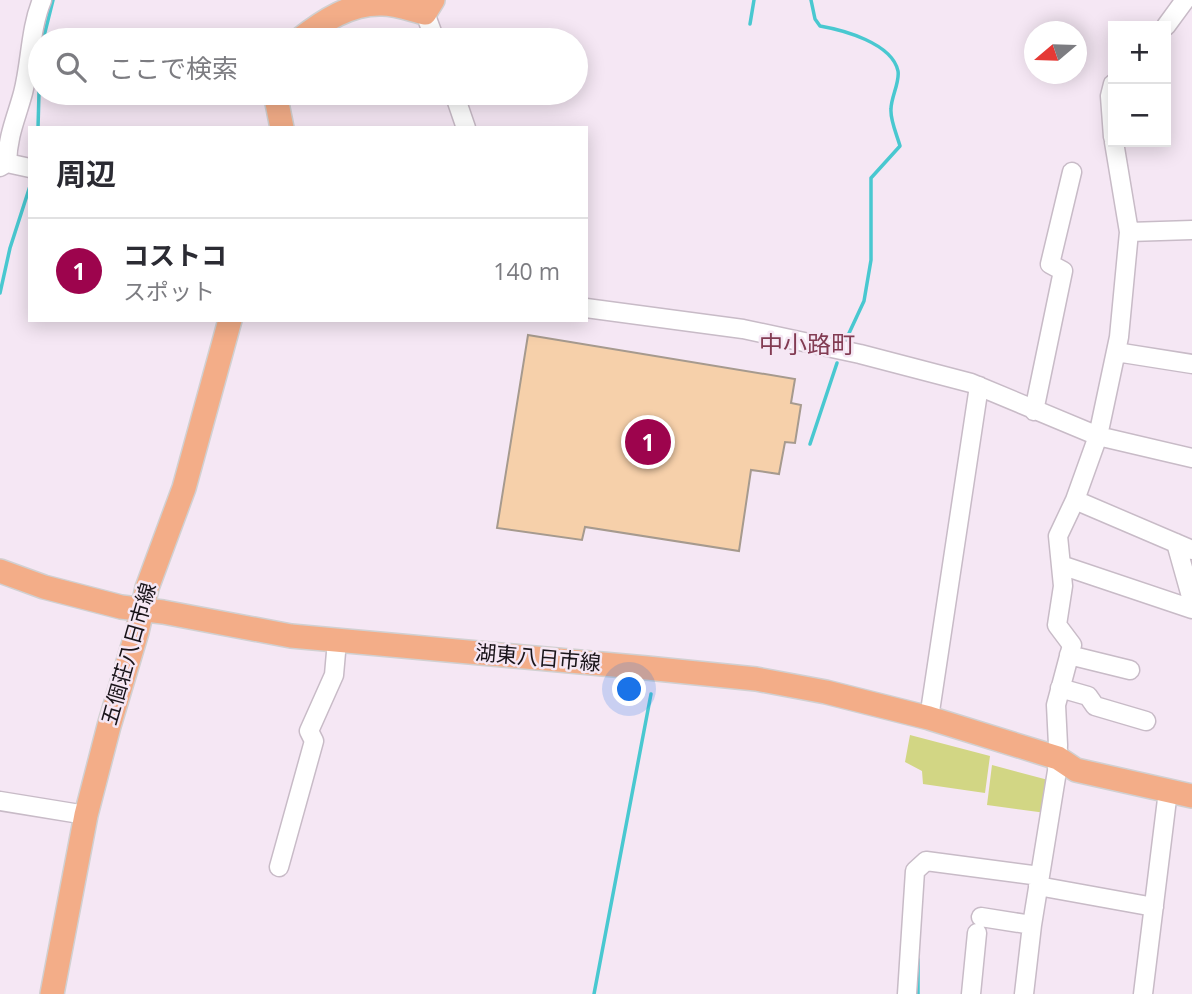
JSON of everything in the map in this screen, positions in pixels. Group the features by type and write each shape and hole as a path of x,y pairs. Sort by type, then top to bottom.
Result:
{"main road":[{"path":"313,28 358,5 429,6"},
{"path":"277,105 282,126"},
{"name":"五個荘八日市線","path":"52,994 86,815 109,726 147,588 184,488 229,322"},
{"name":"湖東八日市線","path":"0,571 44,587 121,607 291,636 562,659 756,680 826,692 929,718 1058,758 1076,770 1192,796"}],"street":[{"path":"35,28 43,0"},
{"path":"1170,21 1185,0"},
{"path":"429,6 433,28"},
{"path":"14,166 8,141 24,92 28,68"},
{"path":"458,105 465,126"},
{"path":"1024,994 1058,758 1056,705 1072,645 1057,625 1063,586 1058,536 1075,500 1098,436 1116,352 1129,232 1115,147"},
{"path":"1034,411 1063,271 1050,264 1072,172"},
{"path":"1129,232 1192,230"},
{"path":"588,308 743,329 860,354 979,386 1098,436 1192,458"},
{"path":"1116,352 1192,364"},
{"path":"929,718 979,386"},
{"path":"1075,500 1184,547 1192,600"},
{"path":"1061,565 1192,609"},
{"path":"279,867 314,741 309,731 334,675 337,641"},
{"path":"1069,655 1130,670"},
{"path":"1060,688 1088,696 1095,706 1146,721"},
{"path":"1147,993 1168,791"},
{"path":"0,801 86,815"},
{"path":"907,994 915,871 926,861 1039,881 1154,907"},
{"path":"971,994 979,925 1032,925"}],"green space":[{"path":"910,735 990,756 985,793 923,784 922,771 905,762"},
{"path":"992,765 1052,781 1046,813 987,805"}],"building":[{"path":"528,335 795,379 791,403 801,405 795,443 785,442 779,474 751,470 739,551 585,527 582,540 497,528"}],"waterway":[{"path":"46,28 53,0"},
{"path":"750,24 754,0"},
{"path":"811,0 815,19 820,26 853,35 877,46 894,61 898,71 891,113 900,146 871,178 871,260 864,301 844,344"},
{"path":"38,126 39,105"},
{"path":"0,293 10,248 28,192"},
{"path":"810,444 837,363"},
{"path":"594,994 651,694"},
{"path":"918,959 918,994"}],"place":[{"name":"コストコ","path":"648,442"}],"district":[{"name":"中小路町","path":"807,345"}]}
